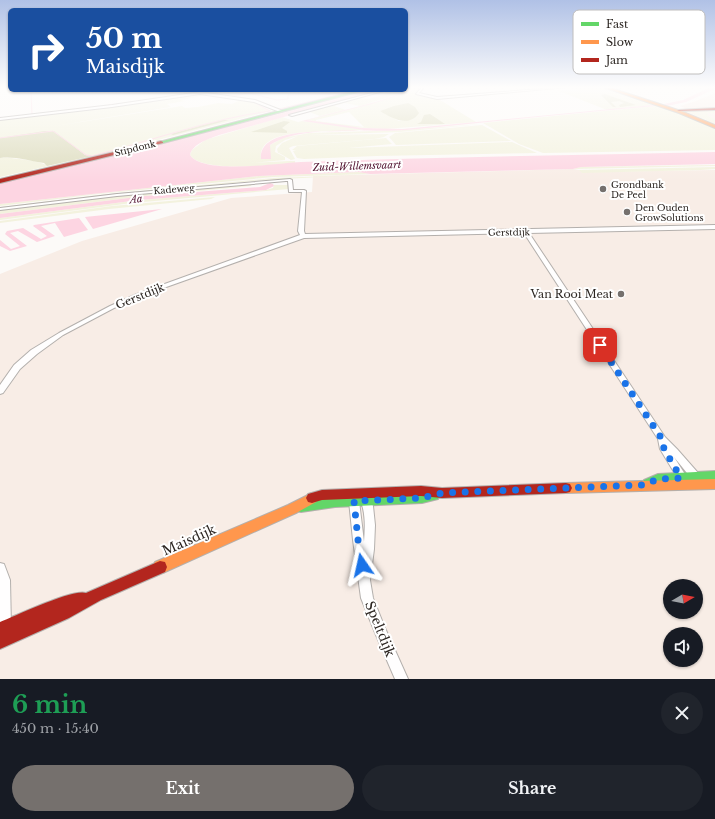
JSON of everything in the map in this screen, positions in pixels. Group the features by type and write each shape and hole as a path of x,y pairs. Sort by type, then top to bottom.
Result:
{"main road":[{"name":"Stipdonk","path":"0,181 247,119"},
{"path":"694,119 713,127"},
{"name":"Maisdijk","path":"694,482 715,476"},
{"name":"Maisdijk","path":"644,485 658,479 681,478"},
{"name":"Maisdijk","path":"0,641 64,613 96,594 292,509 309,499 322,495 360,498 421,491 442,493 694,482 715,484"},
{"name":"Maisdijk","path":"2,632 64,603 96,594"}],"street":[{"name":"Kadeweg","path":"0,210 117,195 259,181 290,180 291,191 304,192 301,231 303,236"},
{"name":"Gerstdijk","path":"0,391 17,366 34,352 62,334 112,307 139,295 303,236 715,227"},
{"path":"526,231 662,439 674,451 694,482"},
{"path":"662,439 664,449 681,478 694,482"},
{"name":"Speltdijk","path":"360,498 358,540 367,598 402,679"},
{"path":"0,568 4,580 2,632"}],"shaded area":[{"path":"708,119 715,119 715,122"},
{"path":"573,169 591,172 715,170 715,679 0,679 0,274 82,241 231,198 312,192 313,176"}],"green space":[{"path":"100,119 49,127 102,119 241,119 115,151 0,177 0,158 32,161 47,166 90,156 85,155 54,131 0,138 0,120"},
{"path":"255,119 261,119 0,183 0,181 81,163"},
{"path":"276,119 287,119 298,122 302,121 364,129 303,132 286,135 272,140 263,147 261,159 270,158 270,145 283,138 309,133 404,130 481,124 400,132 308,135 389,134 375,139 293,146 289,148 295,159 291,160 279,153 283,152 278,153 277,149 282,143 298,136 285,140 276,146 275,152 285,157 285,160 250,163 295,161 295,163 256,166 223,166 197,161 190,155 192,150 205,140"},
{"path":"321,119 316,121 364,127 356,119 395,119 399,121 413,119 471,119 476,122 385,129 351,127 307,120"},
{"path":"394,119 413,119 405,121"},
{"path":"422,119 437,119 445,124 417,124 421,122"},
{"path":"526,119 691,119 715,129 715,150 543,153 519,144 483,123"},
{"path":"703,119 714,119 715,124"},
{"path":"221,120 229,120 173,135 171,134"},
{"path":"284,121 290,122 282,128 287,131 287,133 251,132"},
{"path":"482,125 511,141 396,145 389,137 395,133"},
{"path":"54,131 85,155 92,156 47,166 44,163 22,159 0,158 0,138"},
{"path":"386,138 392,144 349,148 512,142 537,153 304,159 297,158 293,151 296,150 292,150 297,146"},
{"path":"715,166 573,169 581,167"},
{"path":"715,167 715,169 701,170 582,173 579,170"},
{"path":"358,172 370,174 273,177 98,194 0,206 0,204 259,176"},
{"path":"360,175 263,180 98,196 0,209 0,207 98,195 274,178"},
{"path":"252,183 251,186 145,196 0,214 0,210 98,198"},
{"path":"274,185 289,185 289,189 132,203 0,220 0,218 139,200 266,190 273,188"},
{"path":"215,197 211,199 109,209 0,223 0,221 112,206"}],"water":[{"name":"Zuid-Willemsvaart","path":"260,119 278,119 206,140 194,147 190,155 197,161 209,165 242,166 353,160 715,152 715,164 370,174 358,172 259,176 0,204 0,183"},
{"path":"312,119 307,120 362,128 403,129 510,119 525,119 407,130 357,131 364,130 302,121"},
{"path":"325,131 299,134 283,138 270,145 271,159 261,159 264,148 273,140 286,135 303,132"},
{"name":"Aa","path":"270,183 274,186 266,190 139,200 0,218 0,214 145,196 260,187"},
{"path":"162,209 93,229 85,217"},
{"path":"79,218 88,230 64,237 55,223 41,226 55,236 37,242 18,231 10,233 27,246 10,251 0,246 0,240 11,249 20,246 5,234 7,231 23,228 41,239 47,236 33,226 34,225"}],"waterway":[{"path":"0,138 53,131 86,155 92,156 227,119"}],"traffic: fast":[{"path":"161,142 252,119"},
{"path":"648,483 658,479 715,476"},
{"path":"301,507 335,502 422,498 434,495"}],"traffic: slow":[{"path":"696,119 715,127"},
{"path":"566,488 715,484"},
{"path":"160,567 292,509 312,498"}],"traffic: jam":[{"path":"0,181 161,142"},
{"path":"312,498 322,495 421,491 442,493 566,488"},
{"path":"0,641 64,613 96,595 160,567"},
{"path":"0,630 64,603 82,598"}],"place":[{"name":"Grondbank De Peel","path":"603,189"},
{"name":"Den Ouden GrowSolutions","path":"627,212"},
{"name":"Van Rooi Meat","path":"621,294"}],"route":[{"path":"362,565 354,501 422,498 442,493 644,485 658,479 681,478 664,449 662,439 600,345"}]}
